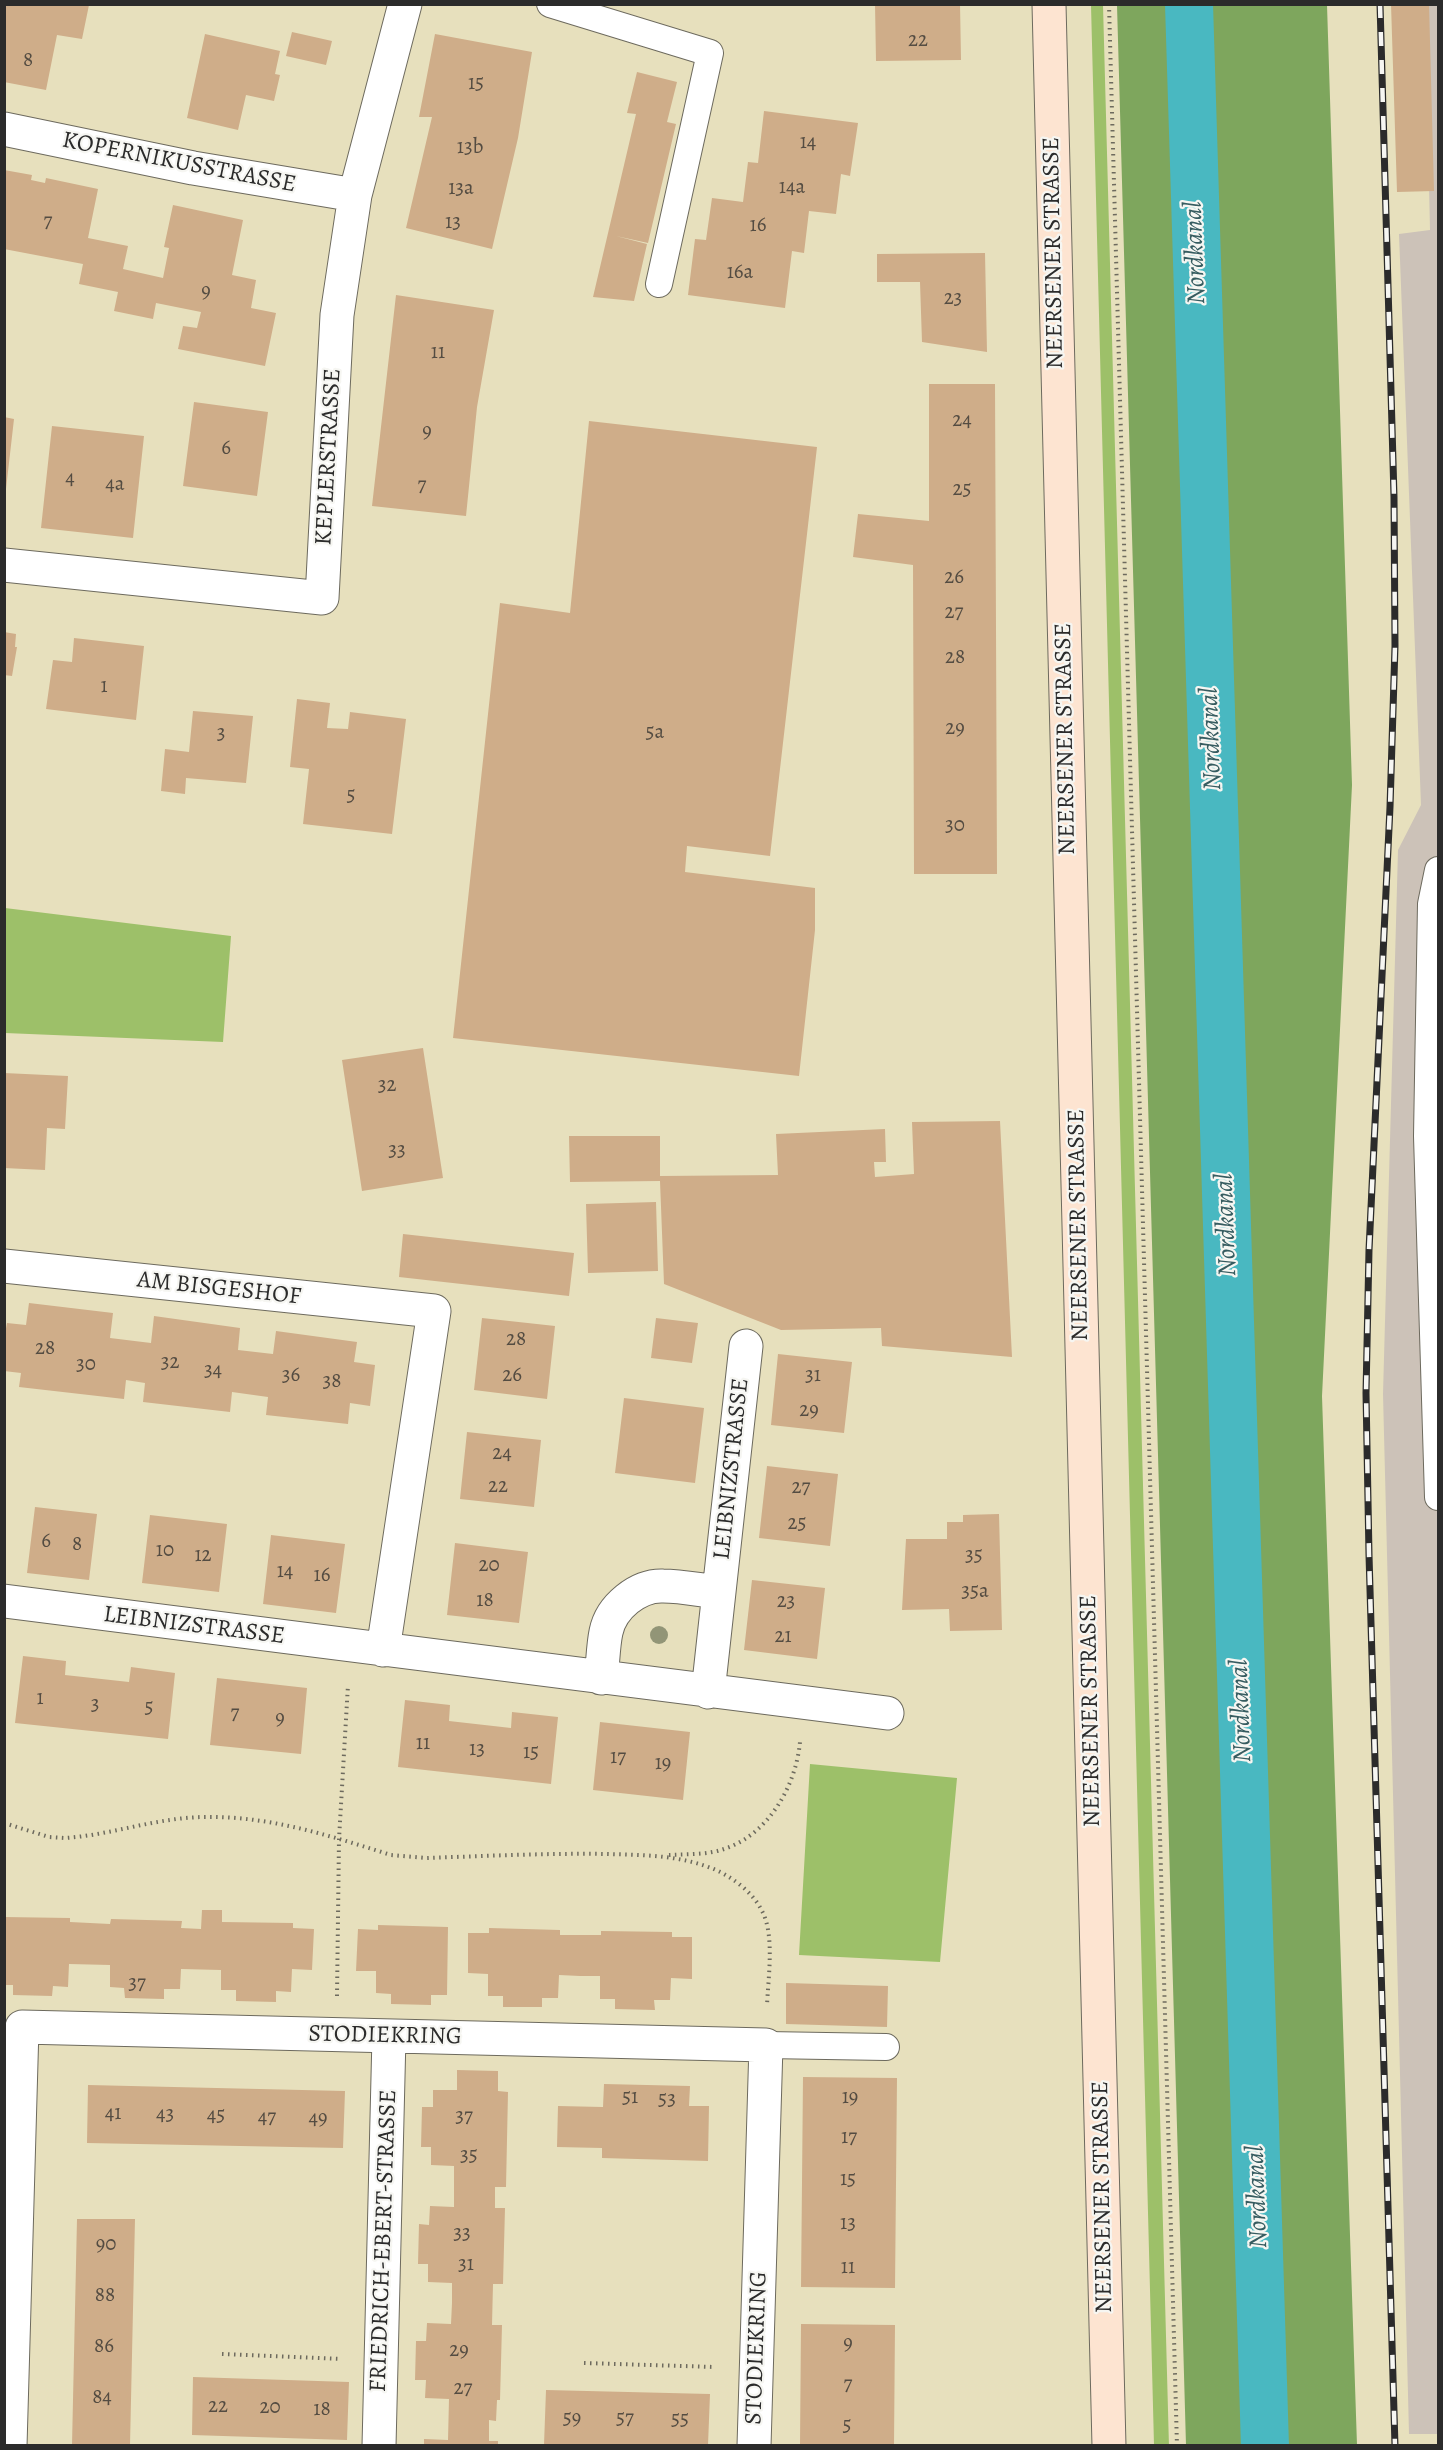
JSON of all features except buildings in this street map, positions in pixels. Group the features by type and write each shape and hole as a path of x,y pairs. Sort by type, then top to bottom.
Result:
{"main road":[{"name":"NEERSENER STRASSE","path":"1048,4 1109,2445"}],"street":[{"name":"KEPLERSTRASSE","path":"4,566 322,598 337,315 355,195 405,4"},
{"name":"KOPERNIKUSSTRASSE","path":"4,129 194,168 355,195"},
{"name":"AM BISGESHOF","path":"4,1266 434,1311 383,1650"},
{"name":"LEIBNIZSTRASSE","path":"708,1692 746,1346"},
{"name":"LEIBNIZSTRASSE","path":"601,1678 606,1630 614,1612 625,1601 640,1592 661,1586 718,1592"},
{"name":"LEIBNIZSTRASSE","path":"4,1601 887,1713"},
{"name":"STODIEKRING","path":"10,2445 13,2026 766,2045 754,2445"},
{"name":"FRIEDRICH-EBERT-STRASSE","path":"379,2445 390,2036"}],"lane":[{"path":"550,4 710,53 659,284"},
{"path":"1438,870 1431,904 1438,1497"},
{"path":"766,2045 886,2047"}],"path":[{"path":"1109,4 1178,2445"},
{"path":"335,2035 339,1839 350,1646"},
{"path":"4,1823 49,1837 64,1838 206,1817 264,1821 339,1839 391,1855 426,1858 555,1853 662,1855 724,1850 751,1835 769,1817 785,1794 797,1766 803,1703"},
{"path":"662,1855 713,1868 747,1891 763,1911 769,1938 766,2045"},
{"path":"222,2354 381,2360"},
{"path":"584,2363 756,2368"}],"shaded area":[{"path":"1438,4 1438,2434 1409,2434 1383,1394 1398,850 1421,805 1399,234 1430,230 1425,5"}],"green space":[{"path":"1091,5 1103,5 1169,2446 1154,2445"},
{"path":"1117,5 1327,5 1352,785 1322,1396 1357,2445 1186,2445"},
{"path":"5,908 231,936 223,1042 5,1033"},
{"path":"810,1764 957,1778 940,1962 799,1955"}],"waterway":[{"name":"Nordkanal","path":"1189,4 1265,2446"}],"railway":[{"path":"1380,4 1394,497 1395,646 1390,807 1369,1250 1366,1393 1395,2446"}]}
